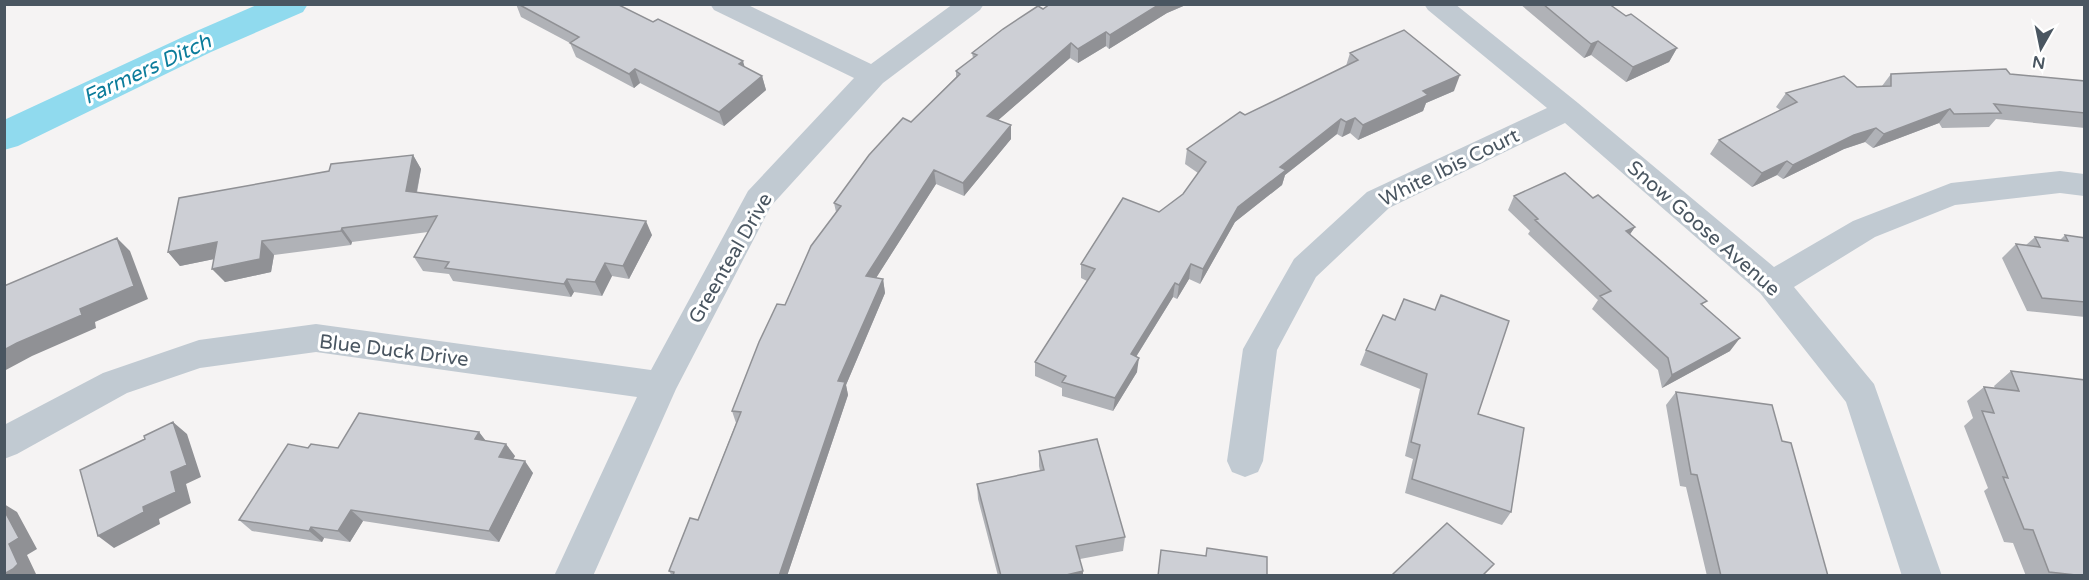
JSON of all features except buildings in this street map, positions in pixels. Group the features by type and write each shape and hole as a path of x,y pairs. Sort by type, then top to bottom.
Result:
{"street":[{"path":"723,4 873,76"},
{"name":"Greenteal Drive","path":"573,576 660,386 759,198 873,76 971,4"},
{"name":"Snow Goose Avenue","path":"1437,4 1568,110 1772,284 1861,395 1922,576"},
{"name":"White Ibis Court","path":"1245,461 1260,349 1305,268 1378,200 1568,110"},
{"path":"1772,284 1864,229 1951,194 2060,182 2085,185"},
{"name":"Blue Duck Drive","path":"4,443 115,383 199,354 316,338 660,386"}],"waterway":[{"name":"Farmers Ditch","path":"4,136 198,44 291,4"}]}
